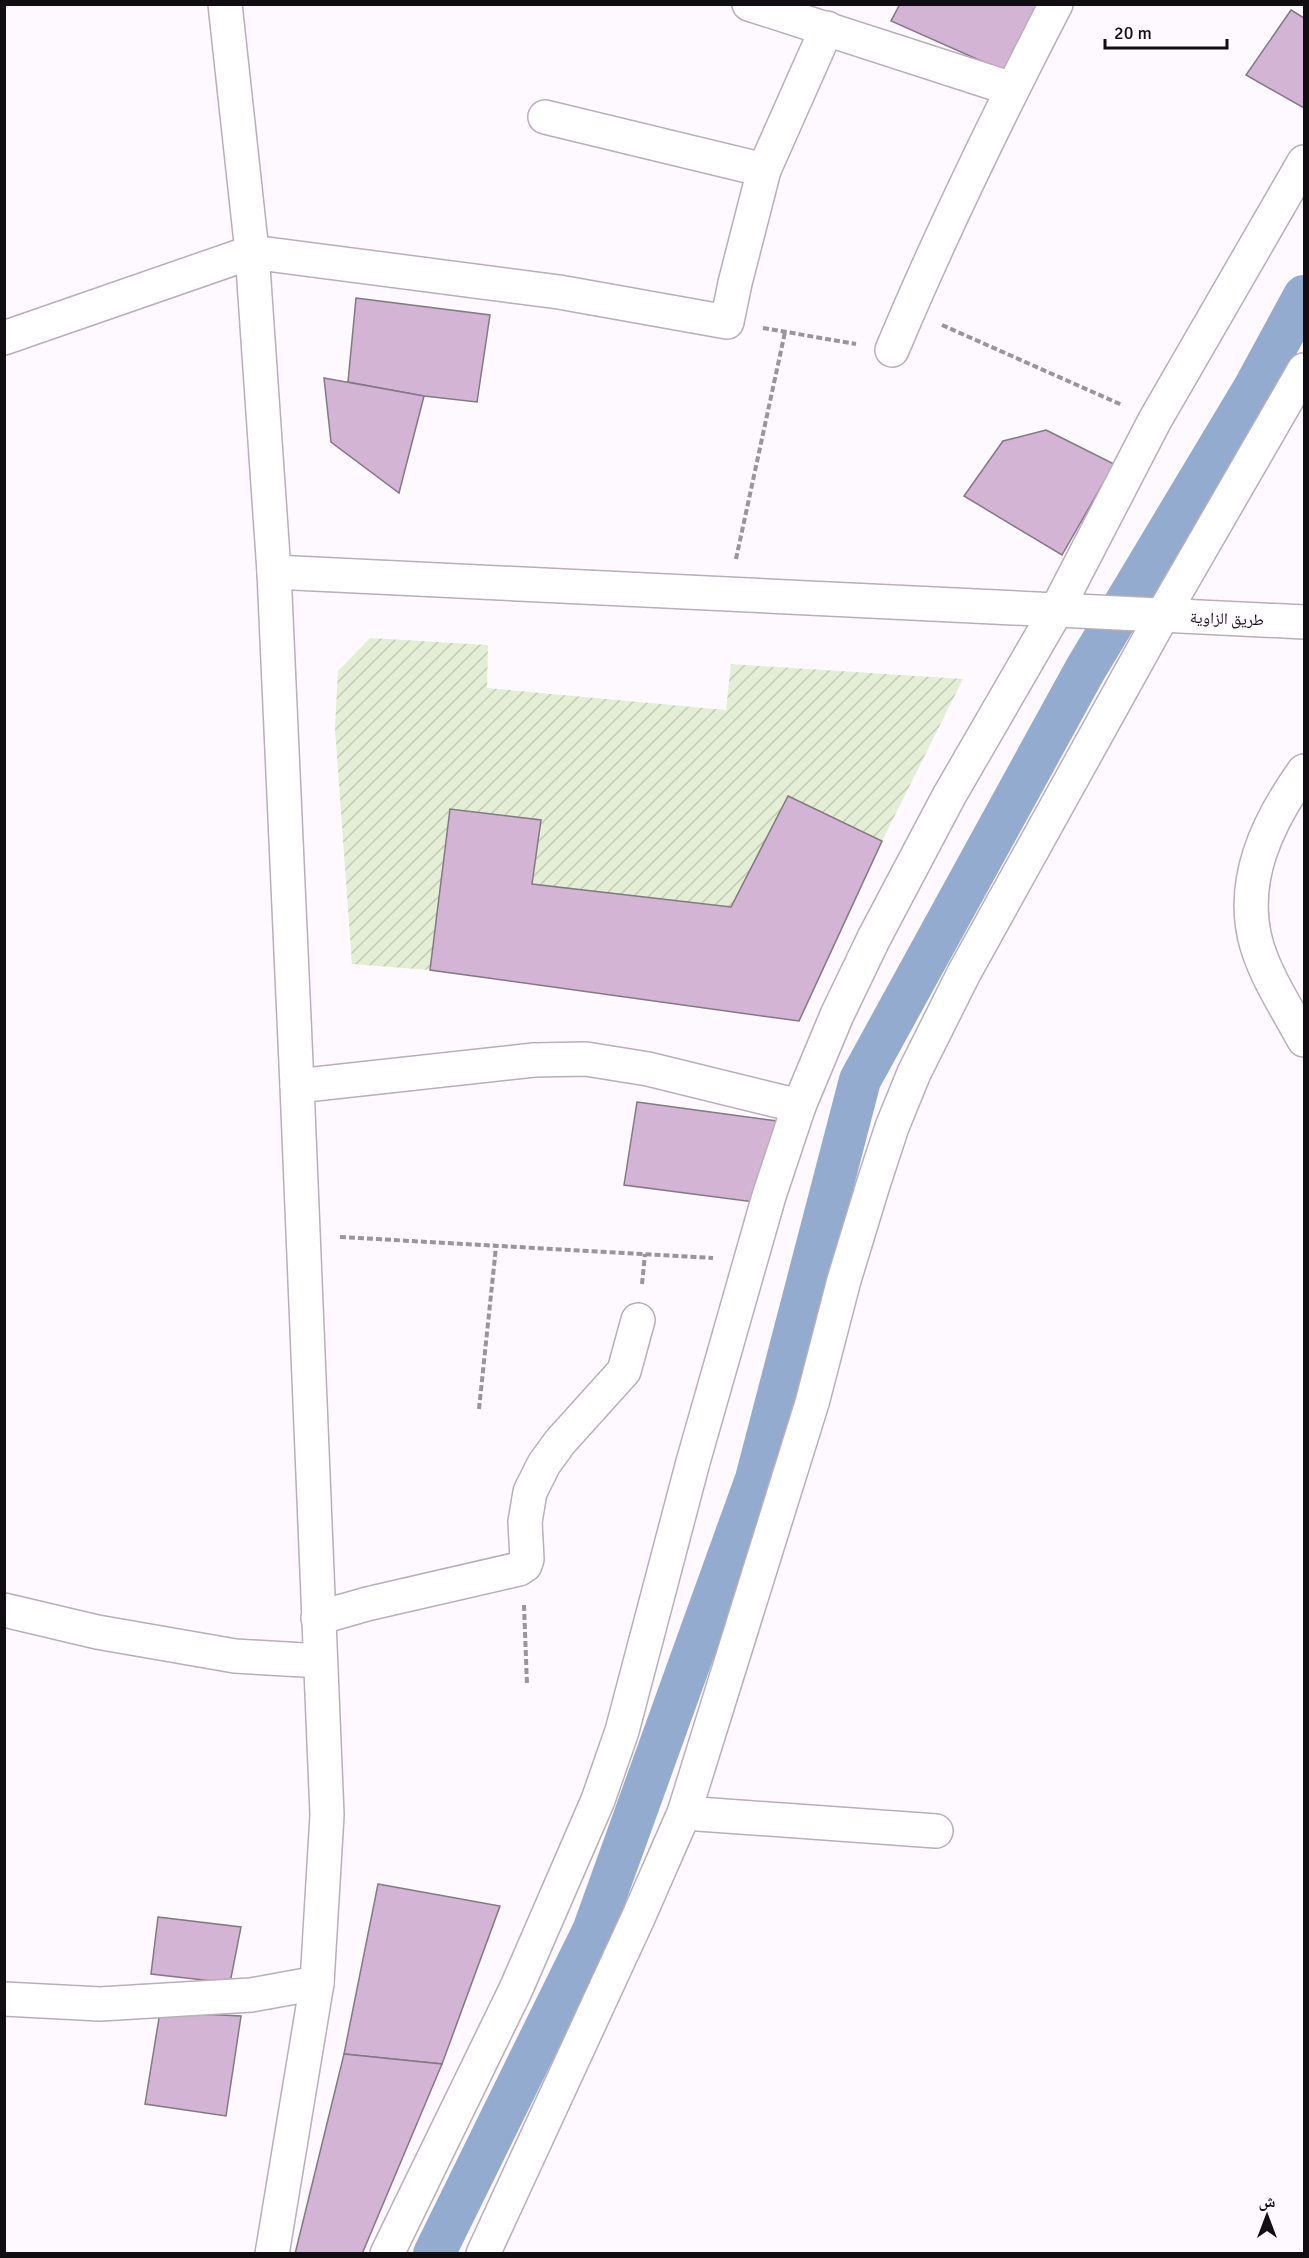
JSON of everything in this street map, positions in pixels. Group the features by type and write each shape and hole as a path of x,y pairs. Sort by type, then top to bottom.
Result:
{"street":[{"path":"225,4 252,252 274,572 327,1815 317,1983 272,2253"},
{"path":"749,4 783,9 827,28 1012,89"},
{"path":"892,350 1012,89 1056,4"},
{"path":"4,338 252,252 559,292 727,322 764,170 827,28"},
{"path":"545,117 764,170"},
{"path":"387,2253 516,1989 598,1800 622,1731 693,1462 769,1196 799,1106 837,1015 874,938 993,717 1064,611 1155,420 1305,162"},
{"path":"483,2253 684,1813 812,1403 844,1280 892,1127 914,1073 964,973 1156,616 1305,370"},
{"name":"طريق الزاوية","path":"274,572 1305,622"},
{"path":"1305,771 1292,788 1263,840 1251,892 1257,946 1268,972 1305,1040"},
{"path":"297,1086 534,1060 586,1059 648,1069 799,1106"},
{"path":"318,1618 367,1604 519,1569 525,1564 527,1559 525,1522 530,1492 544,1464 560,1442 624,1371 638,1320"},
{"path":"4,1610 97,1632 235,1656 320,1661"},
{"path":"684,1813 936,1831"},
{"path":"4,1999 100,2004 251,1995 317,1983"}],"path":[{"path":"909,310 1155,420"},
{"path":"727,322 892,350"},
{"path":"729,594 785,332"},
{"path":"303,1235 751,1259"},
{"path":"478,1409 496,1247"},
{"path":"525,1564 524,1625 527,1685"}],"green space":[{"path":"370,638 488,645 487,688 726,710 731,664 963,679 882,841 788,797 731,907 532,884 540,820 450,809 430,970 352,964 335,728 338,671"}],"building":[{"path":"900,4 1043,4 1006,72 891,21"},
{"path":"1291,10 1304,18 1304,108 1246,75"},
{"path":"356,298 490,315 477,402 424,396 348,382"},
{"path":"324,378 424,396 399,493 331,442"},
{"path":"1046,430 1114,464 1062,555 964,496 1003,441"},
{"path":"788,796 882,841 799,1021 430,970 450,809 541,820 532,884 731,907"},
{"path":"637,1102 777,1121 754,1202 624,1185"},
{"path":"378,1884 500,1906 442,2064 344,2054"},
{"path":"158,1917 241,1927 230,1983 151,1974"},
{"path":"160,2012 241,2016 226,2116 145,2104"},
{"path":"344,2054 442,2064 362,2254 295,2254"}],"waterway":[{"path":"434,2254 593,1931 756,1479 860,1080 1085,670 1254,388 1304,296"}]}
